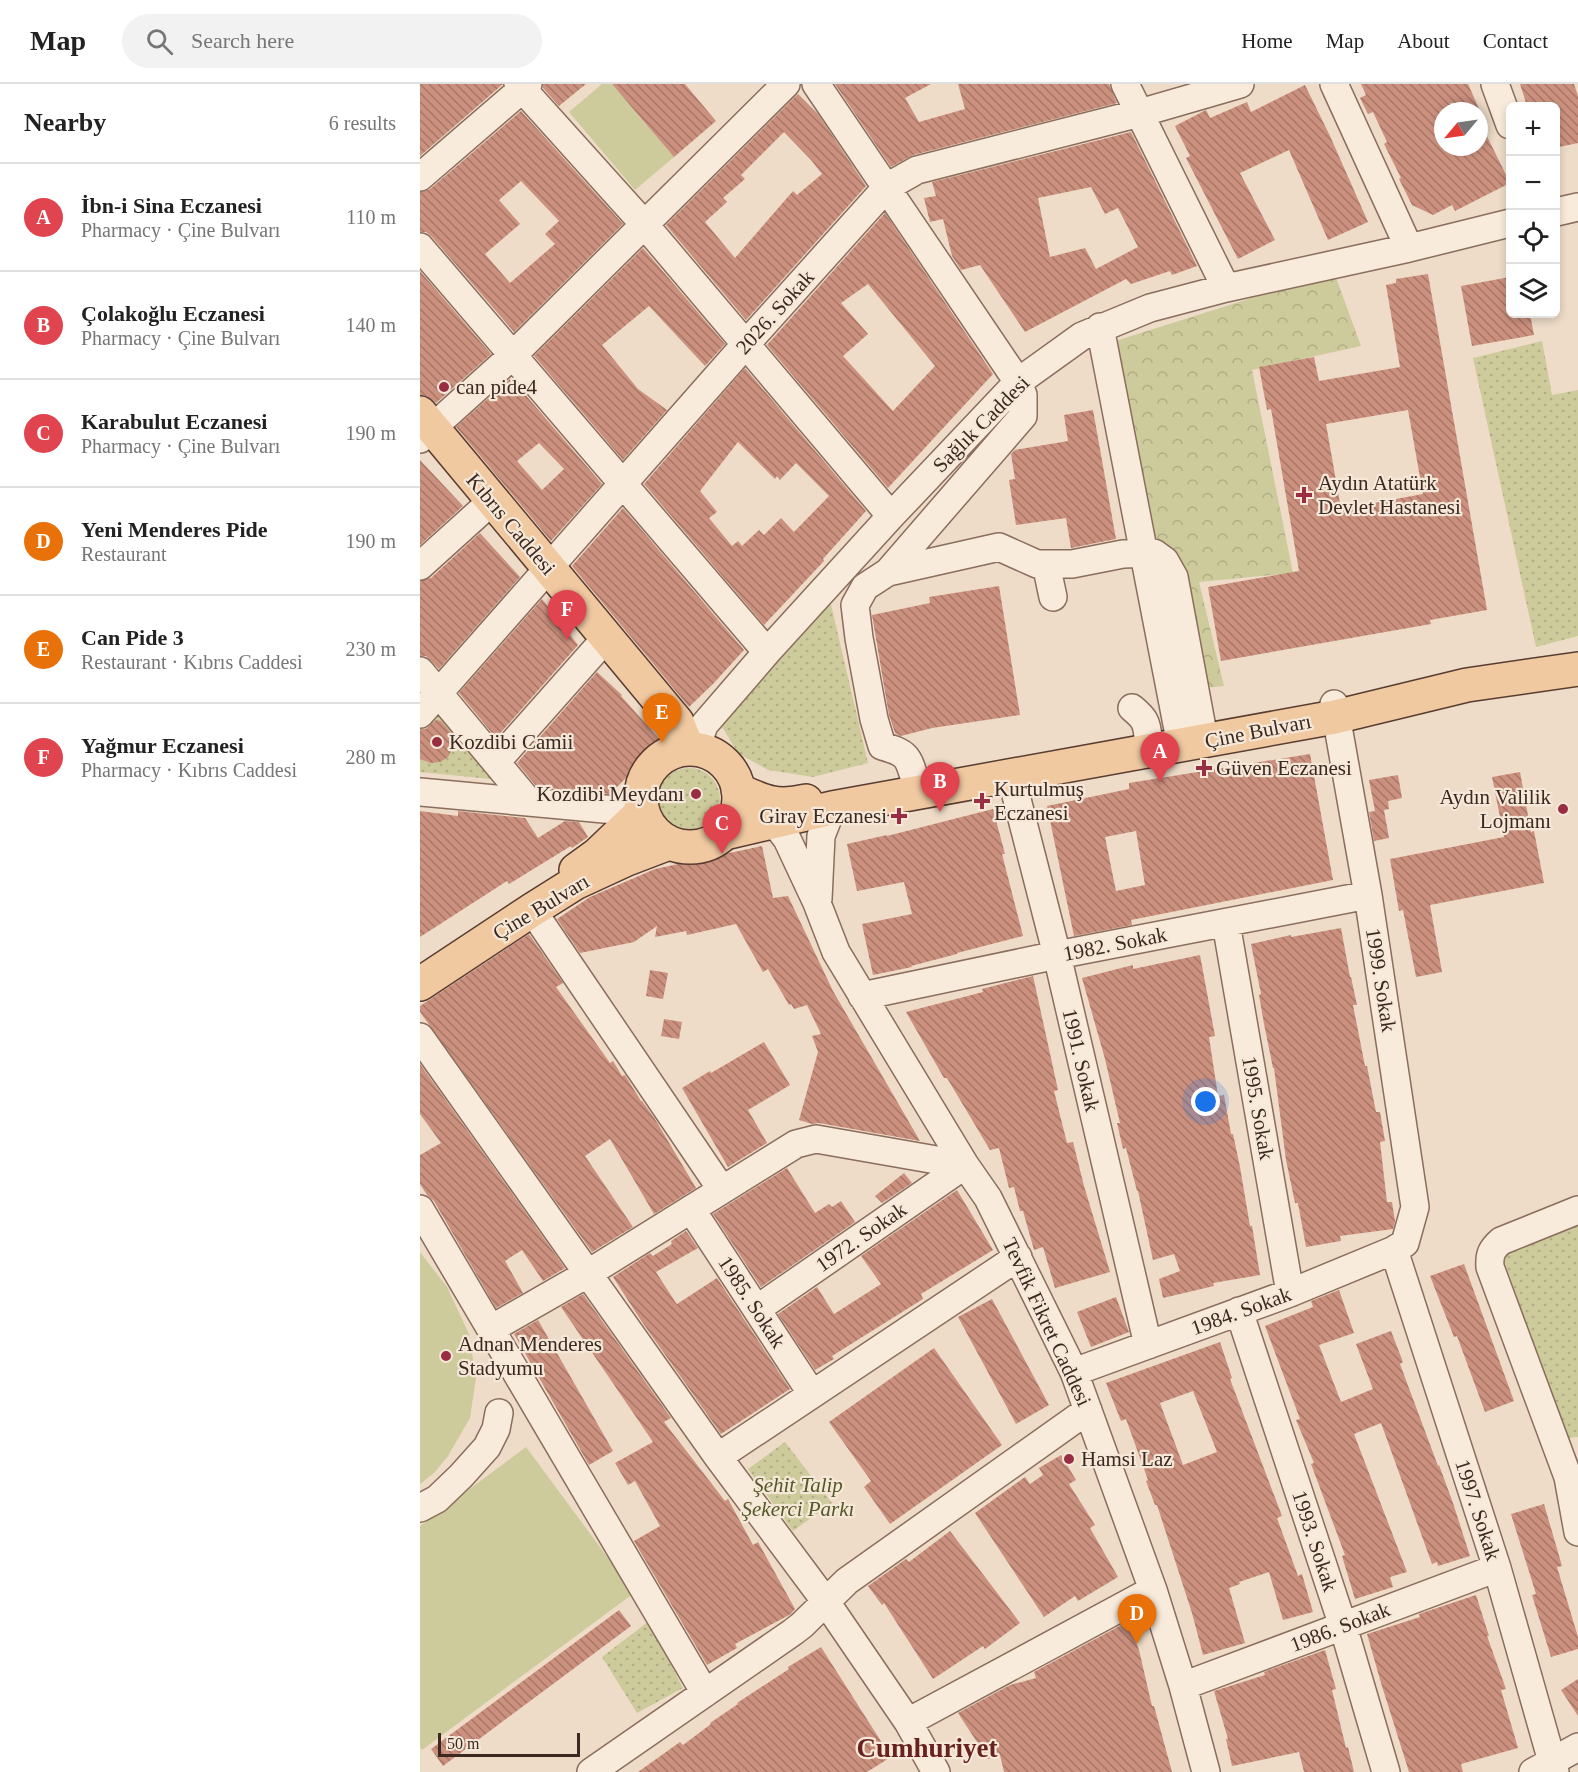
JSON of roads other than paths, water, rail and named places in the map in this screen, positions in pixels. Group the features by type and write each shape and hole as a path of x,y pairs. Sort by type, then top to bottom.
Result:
{"main road":[{"name":"Kıbrıs Caddesi","path":"423,430 604,641 677,722 687,749"},
{"name":"Çine Bulvarı","path":"1335,710 1439,671 1578,650"},
{"name":"Çine Bulvarı","path":"738,790 761,800 782,805 915,780 1335,710 1467,685 1578,669"},
{"name":"Çine Bulvarı","path":"725,833 832,808 1011,776 1177,736"},
{"path":"687,749 718,757 730,768 738,790 740,798 737,814 729,829 717,840 702,847 685,848 669,843 655,833 645,819 641,807 642,786 648,772 659,760 687,749"},
{"name":"Çine Bulvarı","path":"420,974 546,892 598,854 641,807"},
{"name":"Çine Bulvarı","path":"420,984 575,883 669,843"}],"street":[{"path":"423,430 512,356 786,84"},
{"path":"816,84 1018,382 1023,395 1023,416 888,572 865,587 855,605 874,719 882,746 898,751 909,760 915,780"},
{"path":"1125,84 1226,288"},
{"name":"2026. Sokak","path":"420,714 887,187 917,170 1140,113 1240,84"},
{"path":"1334,84 1409,248"},
{"path":"1495,84 1506,115"},
{"path":"420,177 523,86 644,224 891,516"},
{"path":"1560,211 1578,207"},
{"name":"Sağlık Caddesi","path":"687,749 704,725 767,652 1018,382 1082,336 1150,308 1226,288 1506,224"},
{"path":"420,247 767,652"},
{"path":"1100,327 1144,553"},
{"path":"420,566 488,505"},
{"path":"888,572 999,547 1037,564 1072,564 1123,554 1154,553 1165,561 1174,577 1177,736 1147,726 1143,718 1132,708"},
{"path":"1046,564 1053,597"},
{"path":"496,761 604,641"},
{"path":"420,671 530,802"},
{"name":"1999. Sokak","path":"1335,710 1368,895 1415,1207 1400,1246"},
{"name":"1991. Sokak","path":"1011,776 1057,955 1148,1346"},
{"path":"420,792 615,810 641,807"},
{"name":"Tevfik Fikret Caddesi","path":"817,903 820,836 832,808"},
{"name":"Tevfik Fikret Caddesi","path":"773,821 788,839 836,952 965,1165 988,1197 1074,1372 1153,1590 1183,1686 1206,1772"},
{"name":"1982. Sokak","path":"862,996 1057,955 1368,895"},
{"path":"532,910 722,1190"},
{"name":"1995. Sokak","path":"1226,923 1290,1293"},
{"path":"420,1037 718,1457 826,1602 908,1722 936,1772"},
{"path":"491,1329 587,1274 796,1144 816,1139 965,1165"},
{"name":"1972. Sokak","path":"757,1309 965,1165"},
{"path":"420,1209 705,1693"},
{"name":"1985. Sokak","path":"691,1209 812,1394"},
{"path":"1578,1210 1501,1241 1492,1248 1490,1257 1490,1267 1568,1477 1578,1532"},
{"name":"1984. Sokak","path":"1074,1372 1290,1293 1400,1246"},
{"name":"1997. Sokak","path":"1400,1246 1497,1568 1547,1769"},
{"path":"718,1457 1018,1257"},
{"name":"1993. Sokak","path":"1239,1311 1343,1626 1386,1772"},
{"path":"591,1772 802,1625 847,1581 1088,1410"},
{"path":"420,1508 436,1499 487,1447 496,1429 499,1413"},
{"name":"1986. Sokak","path":"1183,1686 1497,1568"},
{"path":"908,1722 1153,1590"},
{"path":"1547,1769 1578,1747"}],"place":[{"name":"can pide4","path":"444,387"},
{"name":"Aydın Atatürk Devlet Hastanesi","path":"1304,495"},
{"name":"Yağmur Eczanesi","path":"567,640"},
{"name":"Kozdibi Camii","path":"437,742"},
{"name":"Can Pide 3","path":"662,743"},
{"name":"Güven Eczanesi","path":"1204,768"},
{"name":"İbn-i Sina Eczanesi","path":"1160,782"},
{"name":"Kozdibi Meydanı","path":"696,794"},
{"name":"Kurtulmuş Eczanesi","path":"982,801"},
{"name":"Aydın Valilik Lojmanı","path":"1563,809"},
{"name":"Çolakoğlu Eczanesi","path":"940,812"},
{"name":"Giray Eczanesi","path":"899,816"},
{"name":"Karabulut Eczanesi","path":"722,854"},
{"name":"Adnan Menderes Stadyumu","path":"446,1356"},
{"name":"Hamsi Laz","path":"1069,1459"},
{"name":"Yeni Menderes Pide","path":"1137,1644"}],"district":[{"name":"Cumhuriyet","path":"927,1748"}],"park label":[{"name":"Şehit Talip Şekerci Parkı","path":"798,1497"}]}
